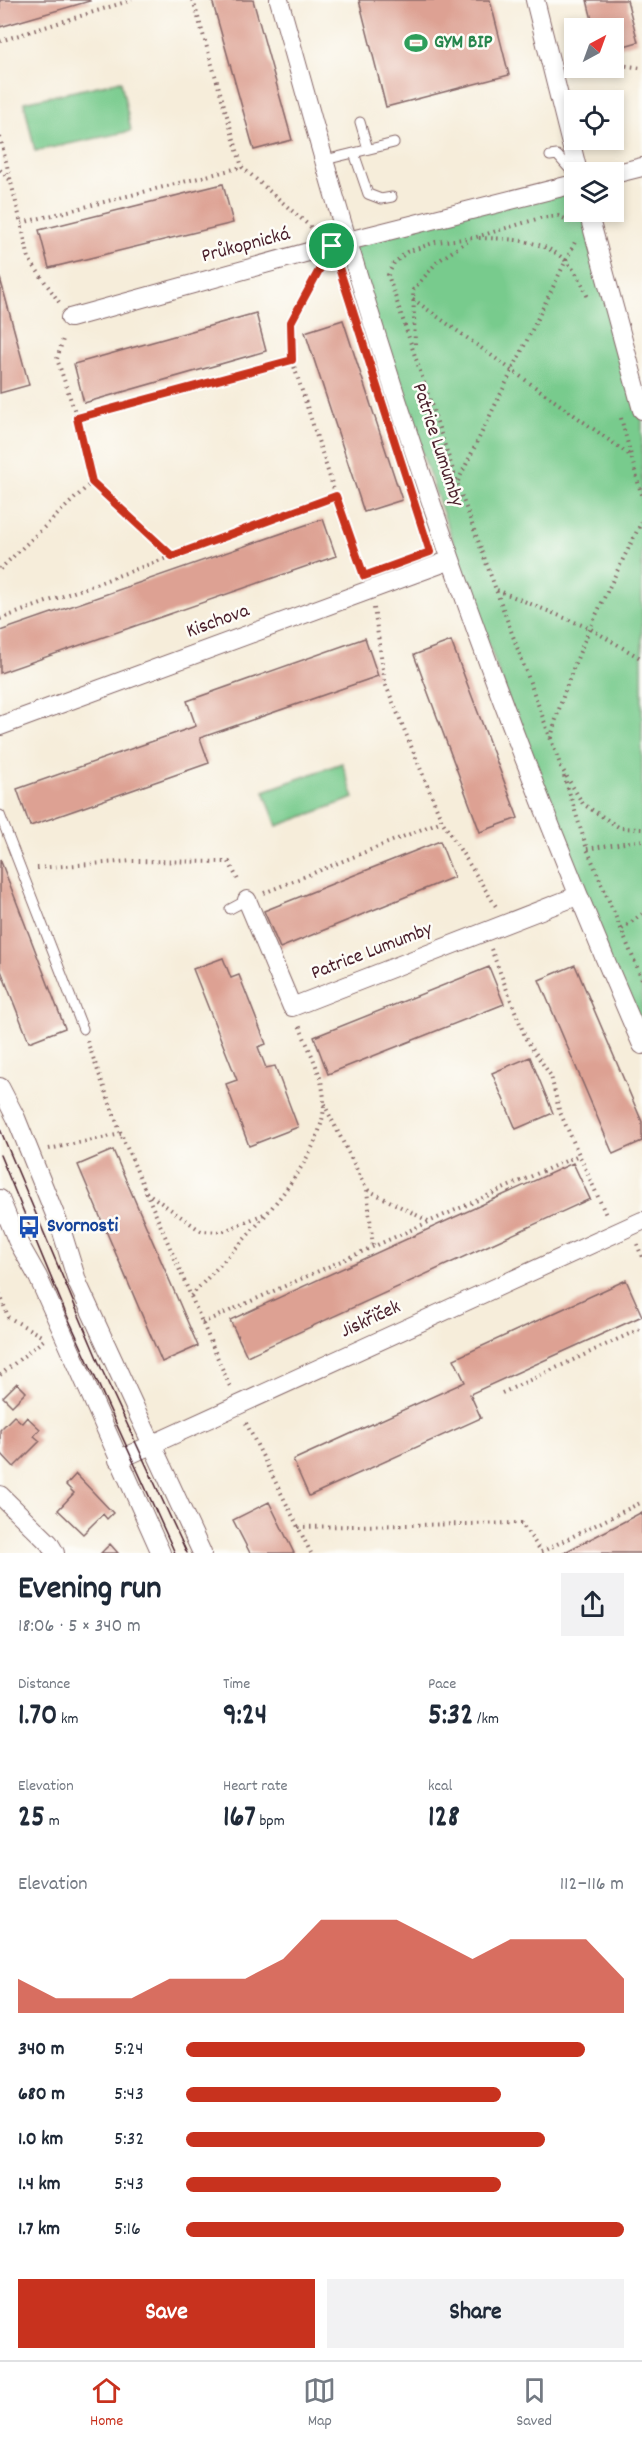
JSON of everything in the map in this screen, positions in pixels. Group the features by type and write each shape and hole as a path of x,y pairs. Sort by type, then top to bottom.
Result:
{"street":[{"name":"Patrice Lumumby","path":"279,0 325,160 340,243 451,560 577,896 642,1045"},
{"path":"535,0 573,162"},
{"path":"624,172 642,167"},
{"name":"Průkopnická","path":"70,318 340,243 564,187"},
{"path":"591,222 642,410"},
{"name":"Kischova","path":"0,726 368,583 451,560"},
{"name":"Patrice Lumumby","path":"292,1007 577,896"},
{"path":"247,900 292,1007"},
{"path":"0,1087 16,1118 62,1233 78,1284 202,1553"},
{"path":"0,1199 16,1240 38,1277 161,1553"},
{"name":"Jiskřiček","path":"118,1460 642,1221"},
{"path":"0,1495 49,1543 55,1553"}],"lane":[{"path":"360,122 368,149"},
{"path":"325,160 394,142"},
{"path":"354,153 368,194 381,199 392,196"},
{"path":"550,156 557,155 566,162"},
{"path":"0,815 83,1029"},
{"path":"230,909 247,900"}],"path":[{"path":"0,41 132,0"},
{"path":"193,0 242,167 340,243 291,322 292,360 336,496 368,583 385,683 442,821 507,923"},
{"path":"624,65 642,68"},
{"path":"0,137 29,259 70,318 57,359 77,418 92,482 172,556"},
{"path":"21,222 242,167"},
{"path":"0,170 11,180"},
{"path":"416,354 412,290 438,261 473,238 540,218 558,216 570,221 574,228"},
{"path":"458,483 579,234 581,245"},
{"path":"587,279 591,302 584,286 564,261 549,248 521,238 473,238 436,242 407,252 394,263 388,275 458,483 561,767 587,849 642,980"},
{"path":"412,299 632,457"},
{"path":"77,418 292,360"},
{"path":"620,412 642,497"},
{"path":"0,569 92,482"},
{"path":"0,619 336,496"},
{"path":"550,739 561,696 589,628 642,521"},
{"path":"496,590 589,628 642,659"},
{"path":"561,767 583,804 620,828 642,829"},
{"path":"21,869 132,861 230,862 247,900 442,821"},
{"path":"587,849 642,840"},
{"path":"622,929 642,914"},
{"path":"484,932 526,1039 551,1076 559,1110 615,1234"},
{"path":"292,1007 320,1077 324,1103 367,1190 373,1247"},
{"path":"83,1029 121,1134 238,1406 311,1553"},
{"path":"191,1296 289,1188 320,1128 324,1103"},
{"path":"49,1149 121,1134"},
{"path":"202,1323 579,1155"},
{"path":"367,1190 429,1222"},
{"path":"146,1192 201,1231 222,1232 267,1212"},
{"path":"502,1393 642,1328"},
{"path":"0,1375 46,1339"},
{"path":"298,1527 521,1523 542,1552 642,1502"}],"green space":[{"path":"121,81 131,131 35,151 24,102"},
{"path":"564,187 564,222 591,222 642,410 642,1046 578,900 348,241"},
{"path":"342,763 354,798 277,826 264,791"}],"building":[{"path":"0,0 89,0 90,1 0,27"},
{"path":"212,0 253,0 292,140 254,150"},
{"path":"359,0 490,0 509,75 386,107"},
{"path":"587,0 627,0 638,42 624,46 624,18 592,18"},
{"path":"223,184 233,223 49,268 39,230"},
{"path":"0,278 29,385 0,393"},
{"path":"256,313 266,351 84,403 74,364"},
{"path":"343,320 402,500 364,512 305,332"},
{"path":"323,519 336,556 0,673 0,631"},
{"path":"365,638 378,676 200,738 209,763 30,826 17,789 196,726 187,701"},
{"path":"451,641 518,818 480,832 414,655"},
{"path":"440,841 454,877 280,948 264,911"},
{"path":"0,859 65,1028 29,1042 0,968"},
{"path":"223,958 231,978 239,975 266,1044 258,1047 266,1068 275,1066 298,1127 249,1146 226,1084 237,1080 193,969"},
{"path":"575,965 642,1122 642,1141 613,1154 539,980"},
{"path":"489,967 504,1004 328,1074 314,1037"},
{"path":"530,1057 553,1113 516,1129 492,1073"},
{"path":"113,1150 198,1346 162,1362 78,1165"},
{"path":"573,1163 590,1199 247,1356 230,1320"},
{"path":"626,1280 642,1316 470,1394 481,1418 309,1496 293,1460 465,1382 454,1359"},
{"path":"17,1383 26,1392 12,1406 3,1397"},
{"path":"14,1416 22,1423 27,1417 40,1429 34,1436 40,1441 14,1467 0,1452 0,1430"},
{"path":"76,1474 113,1513 107,1519 103,1514 83,1534 58,1510 74,1493 66,1485"},
{"path":"269,1502 294,1553 250,1553 233,1520"},
{"path":"642,1512 642,1553 563,1553 608,1530"},
{"path":"110,1544 118,1553 101,1553"}],"tram line":[{"path":"0,1129 102,1370 187,1553"},
{"path":"0,1155 65,1311 175,1553"}],"place":[{"name":"GYM BIP","path":"416,43"},
{"name":"Svornosti","path":"29,1227"}],"route":[{"path":"332,246 430,552 364,576 336,496 172,556 92,482 77,418 292,360 291,322 332,246"}]}
